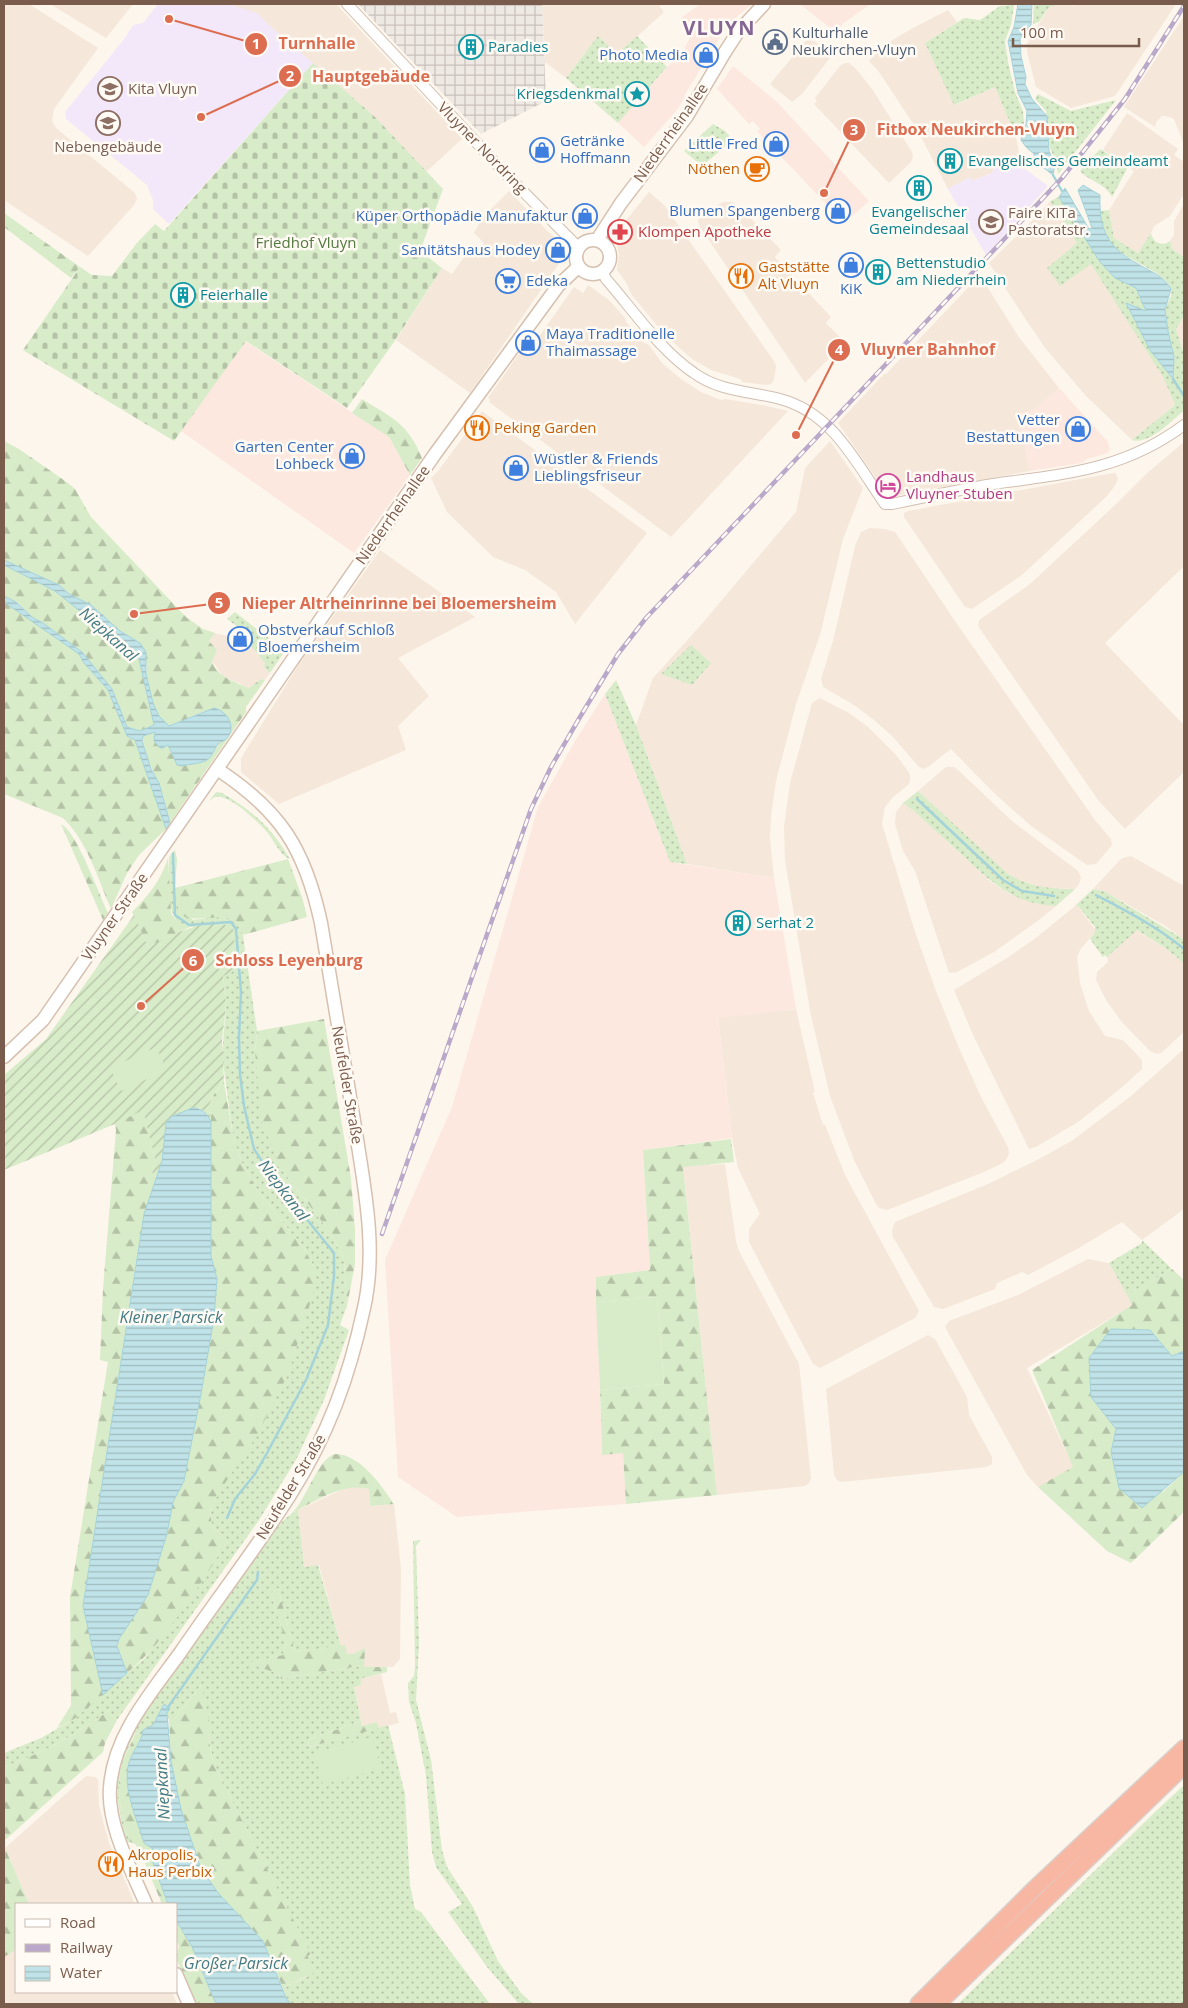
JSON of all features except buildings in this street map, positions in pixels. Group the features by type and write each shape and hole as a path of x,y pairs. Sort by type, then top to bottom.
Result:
{"highway":[{"path":"918,2004 1035,1888 1184,1748"},
{"path":"938,2004 1184,1766"}],"main road":[{"name":"Niederrheinallee","path":"597,240 621,203 687,116 734,39 764,4"},
{"path":"587,240 597,240 606,246 610,257 606,268 592,274 582,271 578,267 575,257 578,247 587,240"},
{"name":"Niederrheinallee","path":"217,769 425,469 558,286 578,267"},
{"name":"Vluyner Straße","path":"4,1057 43,1020 217,769"},
{"name":"Neufelder Straße","path":"146,1903 122,1845 110,1801 111,1774 118,1750 139,1711 288,1498 324,1436 343,1389 351,1362 365,1304 369,1268 367,1202 321,923 312,887 298,851 279,822 255,796 217,769"},
{"path":"178,1979 189,2004"}],"street":[{"name":"Vluyner Nordring","path":"347,4 503,171 578,247"},
{"path":"602,271 606,279 668,352 694,374 725,388 764,395 794,404 807,409 828,425 885,504 1100,466 1143,451 1184,425"}],"shaded area":[{"path":"4,4 29,4 98,48 54,109 52,121 56,128 135,193 137,199 134,205 88,256 4,200"},
{"path":"50,4 133,4 106,38"},
{"path":"158,4 228,4 257,13 313,63 169,224 153,209 153,200 147,185 66,119 65,112 125,38 133,25 143,23"},
{"path":"228,4 336,4 462,139 426,172 375,117 257,14"},
{"name":"Paradies","path":"358,4 542,4 546,101 481,134"},
{"path":"542,4 658,4 664,12 617,55 598,36 566,78 545,62"},
{"path":"700,4 752,4 728,24 684,96 685,98 644,147 618,123 683,52 692,33 681,18"},
{"path":"800,4 871,4 834,31"},
{"path":"1059,4 1074,6 1075,4 1176,4 1115,96 1071,108 1036,87 1027,52 1027,44 1049,7"},
{"path":"948,10 957,22 925,43 955,105 995,87 1016,137 1020,157 1025,169 997,160 992,173 971,181 970,177 948,189 918,131 879,72 869,61 886,44"},
{"path":"1184,16 1184,144 1174,119 1162,116 1156,122 1155,127 1124,107"},
{"path":"809,37 832,55 802,94 792,102 770,84"},
{"path":"849,63 857,70 872,89 912,152 913,158 910,163 889,183 814,104 817,101 815,98 840,66"},
{"path":"733,66 776,101 869,201 844,223 757,131 760,129 753,121 749,124 717,89"},
{"path":"1127,113 1178,149 1174,155 1184,162 1184,194 1170,216 1154,226 1138,253 1114,238 1109,210 1134,171 1103,150"},
{"name":"Faire KiTa Pastoratstr.","path":"997,160 1025,169 1048,186 986,255 948,189 970,177 972,181 992,173"},
{"path":"509,191 562,246 565,255 470,393 396,340 442,268 452,274 467,253 472,256 484,243 474,233 482,218"},
{"path":"649,192 664,205 774,361 776,366 774,380 771,384 743,382 740,379 711,370 692,359 669,340 631,294 627,284 617,270 619,255 615,234"},
{"path":"1050,201 1077,243 1048,268 1091,263 1163,377 1175,405 1132,440 1086,396 1046,349 989,263"},
{"path":"723,202 732,202 740,207 781,250 775,257 831,317 826,323 845,342 805,383 700,227 698,221 701,215"},
{"path":"1184,204 1184,257 1172,249 1170,241 1174,235 1174,221"},
{"path":"980,275 1018,336 1059,388 1034,410 1019,414 1030,471 889,497 838,423"},
{"path":"588,285 609,300 663,364 701,392 721,400 725,399 788,411 671,537 489,402 488,398 532,335 538,338 574,287 583,293"},
{"path":"1184,316 1184,354 1176,329"},
{"path":"245,341 389,437 410,475 354,553 181,431"},
{"path":"1059,388 1108,442 1110,449 1108,453 1087,459 1082,463 1030,471 1019,413 1034,410"},
{"path":"482,411 647,533 575,624 556,592 525,570 493,557 447,512 431,478 439,470"},
{"path":"830,441 863,488 843,539 820,635 796,704 776,781 770,838 774,878 687,864 636,725 653,678 700,626 796,512 805,468"},
{"path":"1184,442 1184,566 1105,643 1184,725 1184,772 1125,829 1098,800 978,626 979,620 1030,584 1146,474"},
{"path":"1115,473 1118,478 1115,486 1106,497 1022,575 972,609 965,607 904,517 904,513 908,511"},
{"path":"870,528 895,532 957,624 1095,820 1111,839 1112,845 1096,864 1087,865 1031,826 994,793 951,749 923,769 874,720 854,705 823,687 821,679 833,641 855,546 861,532"},
{"path":"380,550 475,617 398,658 429,696 398,726 406,750 279,804 241,772 241,758 299,664"},
{"path":"236,628 240,628 254,639 250,645 266,663 264,667 270,673 265,680 261,679 249,688 223,676 212,661 211,644 209,641 215,633 228,636"},
{"path":"605,694 670,862 774,878 796,1009 718,1018 732,1138 643,1150 650,1270 596,1277 602,1454 623,1452 626,1504 457,1517 398,1477 385,1260 452,1107 538,807 575,741"},
{"path":"820,698 849,713 868,727 896,755 910,774 908,785 893,797 885,807 882,824 915,932 936,991 981,1097 1008,1147 1009,1153 1003,1163 984,1172 887,1210 879,1208 876,1204 854,1160 830,1096 810,1011 785,860 784,826 790,783 812,703"},
{"path":"946,767 957,769 1012,821 1078,871 1081,877 1075,889 1042,888 1015,879 1002,870 918,791"},
{"path":"903,803 992,883 1010,894 1056,906 994,952 957,972 949,973 915,871 903,851 895,824 896,812"},
{"path":"1131,856 1184,886 1184,940 1167,927 1104,891 1093,889 1120,860"},
{"path":"1075,906 1078,906 1096,931 1080,950 1077,957 1080,983 1089,1011 1105,1036 1123,1040 1142,1060 1142,1069 1078,1122 1036,1147 1029,1149 974,1037 954,990 1010,956"},
{"path":"1136,930 1164,947 1184,963 1184,1032 1161,1053 1157,1054 1150,1051 1121,1021 1106,1000 1096,980 1097,972 1108,962 1107,957"},
{"path":"796,1009 815,1092 813,1093 823,1125 825,1125 845,1175 919,1311 915,1318 820,1368 813,1364 749,1242 749,1229 760,1214 738,1168 732,1138 718,1017"},
{"path":"1184,1049 1184,1209 1142,1240 1122,1222 1028,1275 1022,1272 997,1283 995,1289 943,1309 934,1307 893,1237 892,1231 895,1222 988,1184 1073,1140 1131,1096"},
{"path":"725,1164 739,1251 799,1364 811,1478 805,1486 717,1495 683,1166"},
{"path":"1088,1259 1109,1263 1133,1305 1027,1368 1074,1468 1038,1487 1027,1475 945,1327 949,1321 1018,1295"},
{"path":"928,1335 935,1339 967,1397 969,1415 992,1457 992,1464 986,1467 842,1482 837,1480 834,1475 826,1389"},
{"path":"357,1486 369,1489 370,1506 394,1504 401,1569 400,1659 393,1667 364,1667 353,1654 347,1654 341,1646 319,1565 304,1567 298,1510 345,1488"},
{"path":"381,1674 390,1713 396,1712 399,1723 379,1728 377,1722 362,1726 354,1686 361,1685 360,1679"},
{"path":"86,1776 95,1777 98,1779 99,1806 109,1843 135,1903 29,1903 5,1848"},
{"path":"15,1951 15,1993 172,1993 177,2004 4,2004 4,1957"}],"green space":[{"path":"1034,4 1059,4 1049,7 1039,22 1033,24"},
{"path":"1014,5 1011,25 1005,41 1015,92 1023,111 1024,123 1020,136 1016,137 995,87 954,105 925,43 964,18 980,20 1000,6"},
{"path":"598,36 617,54 637,36 667,67 618,123 566,78"},
{"name":"Friedhof Vluyn","path":"313,63 375,117 443,189 420,251 442,268 394,342 347,408 246,341 174,441 23,350 80,267 92,275 112,276 136,244 155,224 164,231"},
{"path":"1038,94 1071,111 1116,100 1058,174 1056,161 1050,148 1046,111 1035,99"},
{"path":"713,124 725,131 733,140 702,166 684,151"},
{"path":"1100,149 1128,167 1112,197 1109,192 1080,171"},
{"path":"1059,197 1100,262 1115,278 1136,288 1146,311 1126,304 1172,345 1165,315 1171,289 1160,276 1120,252 1112,245 1106,237 1099,211 1109,210 1114,238 1138,253 1151,233 1158,243 1164,244 1170,241 1172,249 1184,257 1184,316 1176,329 1184,354 1184,410 1167,426 1146,439 1132,440 1175,405 1163,377 1091,264 1060,286 1047,268 1077,243 1050,201"},
{"path":"4,213 80,267 71,278 4,227"},
{"path":"362,399 398,422 417,446 422,458 410,475 389,437 352,413"},
{"path":"4,441 19,449 75,489 91,517 186,617 203,629 215,633 209,641 217,650 212,662 218,672 249,688 261,679 265,680 246,707 246,712 170,823 161,789 144,749 143,736 156,731 169,747 171,754 211,757 219,743 205,711 169,726 159,716 153,703 146,674 147,667 140,643 120,631 91,605 69,594 59,585 4,560"},
{"path":"4,565 55,591 139,659 154,725 140,731 127,727 112,689 82,652 32,617 17,602 4,596"},
{"path":"4,602 79,654 84,663 108,690 127,736 135,740 166,829 139,855 127,873 111,909 85,849 63,818 4,794"},
{"path":"235,612 285,651 270,673 264,667 265,663 249,644 254,639 227,619"},
{"path":"691,645 711,663 692,685 661,674"},
{"path":"616,680 636,725 687,864 670,862 605,694"},
{"path":"918,791 1008,874 1024,882 1040,886 1075,889 1056,906 1028,901 1005,890 984,875 903,803"},
{"path":"216,792 222,793 233,800 261,821 276,838 290,859 281,852 260,825 237,805 222,797 215,797 209,801"},
{"path":"61,824 67,829 81,851 108,913 103,920"},
{"path":"175,850 177,860 175,888 193,920 226,917 237,921 241,929 257,1031 255,1052 282,1170 330,1232 344,1259 347,1306 340,1325 349,1330 324,1400 297,1458 259,1520 117,1720 108,1711 58,1743 4,1767 4,1753 41,1738 74,1719 145,1658 228,1541 212,1526 210,1511 314,1267 305,1250 258,1191 241,1161 233,1136 222,1055 226,1006 223,976 225,925 192,927 182,925 177,921 170,905 169,895 169,858"},
{"path":"168,858 171,913 179,923 192,926 148,947 132,912 154,887"},
{"path":"288,859 307,917 243,935 236,921 231,918 194,918 179,914 175,888"},
{"path":"1093,889 1104,891 1184,940 1184,963 1164,947 1137,930 1107,957 1105,955 1103,957 1090,939 1095,932 1095,927 1078,906 1075,906"},
{"path":"134,915 148,947 178,933 199,926 221,924 232,927 236,970 223,976 226,1006 222,1040 224,1082 215,1092 207,1109 211,1116 211,1122 204,1111 199,1108 165,1148 156,1178 152,1174 155,1158 143,1110 115,1124 4,1170 4,1075 46,1039"},
{"path":"324,1019 351,1178 355,1230 355,1264 347,1306 344,1259 330,1232 282,1170 262,1123 255,1052 257,1031"},
{"path":"156,1047 167,1070 121,1091 110,1068"},
{"path":"224,1082 233,1136 241,1161 258,1191 305,1250 314,1267 315,1288 288,1374 256,1437 217,1495 210,1511 212,1526 228,1541 170,1628 127,1673 117,1646 119,1638 148,1595 167,1534 173,1502 184,1481 214,1318 217,1279 211,1256 211,1116 207,1109 215,1092"},
{"path":"143,1109 155,1158 152,1174 156,1178 144,1214 83,1606 103,1695 74,1719 57,1728 71,1705 70,1597 108,1362 100,1360 103,1289 115,1124"},
{"path":"731,1139 734,1162 683,1167 717,1495 626,1504 623,1453 602,1455 600,1390 664,1384 657,1297 596,1302 596,1277 650,1270 643,1150"},
{"path":"1142,1240 1172,1269 1127,1295 1109,1263 1142,1243"},
{"path":"1172,1269 1184,1280 1184,1351 1172,1356 1150,1330 1091,1397 1116,1429 1111,1452 1163,1492 1184,1472 1184,1512 1131,1563 1107,1551 1038,1487 1073,1467 1032,1370 1132,1305 1127,1295"},
{"path":"657,1297 664,1384 600,1390 596,1302"},
{"path":"335,1454 344,1455 361,1465 376,1480 394,1504 370,1506 369,1489 349,1488 329,1494 292,1513 303,1499 317,1471 329,1457"},
{"path":"298,1510 304,1567 318,1565 341,1646 295,1652 278,1588 271,1593 286,1643 283,1655 250,1663 279,1674 281,1679 360,1666 361,1685 354,1687 361,1721 308,1740 309,1747 388,1725 405,1794 410,1885 415,1909 421,1912 490,2004 292,2004 287,2000 283,1988 308,1976 307,1957 311,1955 214,1766 208,1734 211,1734 201,1685 172,1722 169,1720 164,1704 153,1725 137,1734 135,1732 122,1764 119,1779 119,1797 130,1842 127,1843 122,1824 117,1787 122,1754 127,1741 141,1716 252,1560 254,1561 285,1519"},
{"path":"421,1540 416,1546 419,1643 416,1700 431,1760 442,1850 447,1867 473,1907 498,1961 521,1993 533,2004 519,2004 487,1967 448,1912 462,1904 436,1867 432,1852 426,1776 416,1723 409,1702 408,1683 414,1676 415,1666 413,1541"},
{"path":"278,1588 295,1652 345,1645 347,1654 353,1654 365,1648 364,1667 387,1667 387,1672 360,1679 360,1666 281,1679 279,1674 248,1663 283,1655 286,1643 271,1593"},
{"path":"201,1685 212,1733 208,1735 214,1766 311,1954 307,1957 315,1972 283,1988 263,1941 219,1894 201,1869 181,1809 171,1761 169,1720 172,1722"},
{"path":"108,1711 117,1720 105,1743 103,1752 4,1841 4,1767 58,1743"},
{"path":"361,1721 362,1726 377,1722 379,1728 309,1747 308,1740"},
{"path":"143,1730 142,1737 135,1749 153,1849 153,1863 168,1903 162,1903 139,1849 130,1842 119,1797 121,1768 136,1731 138,1734"},
{"path":"372,1737 381,1768 323,1785 314,1753"},
{"path":"1184,1785 1184,2004 958,2004 1155,1812"},
{"path":"4,1849 29,1903 15,1903 15,1951 4,1957"},
{"path":"178,1923 192,1947 216,2004 196,2004 178,1963"}],"water":[{"path":"1018,4 1032,4 1031,25 1020,38 1021,56 1026,77 1025,84 1032,99 1047,116 1049,151 1055,164 1053,175 1036,162 1034,154 1021,140 1026,125 1027,111 1018,93 1008,41 1014,27"},
{"path":"1083,185 1100,195 1103,228 1112,244 1127,258 1160,277 1171,289 1165,310 1174,357 1173,379 1150,350 1126,303 1146,311 1136,288 1115,278 1100,262 1059,197 1065,188 1089,229 1092,228 1078,190"},
{"path":"4,560 59,585 69,594 91,605 120,631 140,643 146,652 146,674 153,703 159,716 169,726 214,708 223,713 230,721 231,731 229,736 218,744 209,758 198,763 181,766 177,765 168,745 160,748 154,741 155,732 143,736 142,741 151,769 159,783 170,823 166,829 135,740 127,736 108,690 84,663 79,654 4,602 4,596 16,602 32,617 82,652 112,689 127,727 140,731 154,725 139,659 55,591 4,565"},
{"name":"Kleiner Parsick","path":"192,1108 204,1112 211,1122 211,1256 217,1279 214,1318 184,1481 173,1502 167,1534 148,1595 119,1639 117,1646 127,1673 103,1695 83,1606 144,1214 162,1161 166,1123 171,1117"},
{"path":"1111,1329 1150,1330 1172,1356 1184,1351 1184,1472 1142,1508 1119,1488 1111,1452 1116,1429 1091,1397 1089,1358"},
{"name":"Großer Parsick","path":"164,1704 170,1708 167,1713 171,1761 181,1809 201,1869 219,1894 263,1941 287,2000 292,2004 216,2004 192,1947 178,1923 178,1903 168,1903 153,1863 153,1849 144,1843 131,1803 127,1783 129,1763 141,1739 143,1730 153,1725"}],"waterway":[{"path":"1053,175 1062,191"},
{"path":"1173,379 1184,396"},
{"path":"917,799 1003,880 1022,891 1054,896"},
{"name":"Niepkanal","path":"173,854 175,915 189,925 231,922 236,929 241,992 240,1074 244,1106 254,1149 271,1175 334,1253 334,1276 328,1325 306,1380 255,1474 235,1499 227,1518"},
{"path":"1096,895 1153,926 1184,949"},
{"name":"Niepkanal","path":"166,1710 257,1580 258,1572"}],"railway":[{"path":"382,1234 531,809 551,767 618,654 646,618 1062,178 1125,99 1184,6"}],"place":[{"name":"Turnhalle","path":"169,19"},
{"name":"Kulturhalle Neukirchen-Vluyn","path":"775,42"},
{"name":"Paradies","path":"471,47"},
{"name":"Photo Media","path":"706,55"},
{"name":"Kita Vluyn","path":"110,89"},
{"name":"Kriegsdenkmal","path":"637,94"},
{"name":"Hauptgebäude","path":"201,117"},
{"name":"Nebengebäude","path":"108,123"},
{"name":"Little Fred","path":"776,144"},
{"name":"Getränke Hoffmann","path":"542,150"},
{"name":"Evangelisches Gemeindeamt","path":"950,161"},
{"name":"Nöthen","path":"757,169"},
{"name":"Evangelischer Gemeindesaal","path":"919,188"},
{"name":"Fitbox Neukirchen-Vluyn","path":"824,193"},
{"name":"Blumen Spangenberg","path":"838,211"},
{"name":"Küper Orthopädie Manufaktur","path":"585,216"},
{"name":"Faire KiTa Pastoratstr.","path":"991,222"},
{"name":"Klompen Apotheke","path":"620,232"},
{"name":"Sanitätshaus Hodey","path":"558,250"},
{"name":"KiK","path":"851,265"},
{"name":"Bettenstudio am Niederrhein","path":"878,272"},
{"name":"Gaststätte Alt Vluyn","path":"741,276"},
{"name":"Edeka","path":"508,281"},
{"name":"Feierhalle","path":"183,295"},
{"name":"Maya Traditionelle Thaimassage","path":"528,343"},
{"name":"Peking Garden","path":"477,428"},
{"name":"Vetter Bestattungen","path":"1078,429"},
{"name":"Vluyner Bahnhof","path":"796,435"},
{"name":"Garten Center Lohbeck","path":"352,456"},
{"name":"Wüstler & Friends Lieblingsfriseur","path":"516,468"},
{"name":"Landhaus Vluyner Stuben","path":"888,486"},
{"name":"Nieper Altrheinrinne bei Bloemersheim","path":"134,614"},
{"name":"Obstverkauf Schloß Bloemersheim","path":"240,639"},
{"name":"Serhat 2","path":"738,923"},
{"name":"Schloss Leyenburg","path":"141,1006"},
{"name":"Akropolis, Haus Perbix","path":"111,1864"}],"district":[{"name":"VLUYN","path":"719,28"}]}
